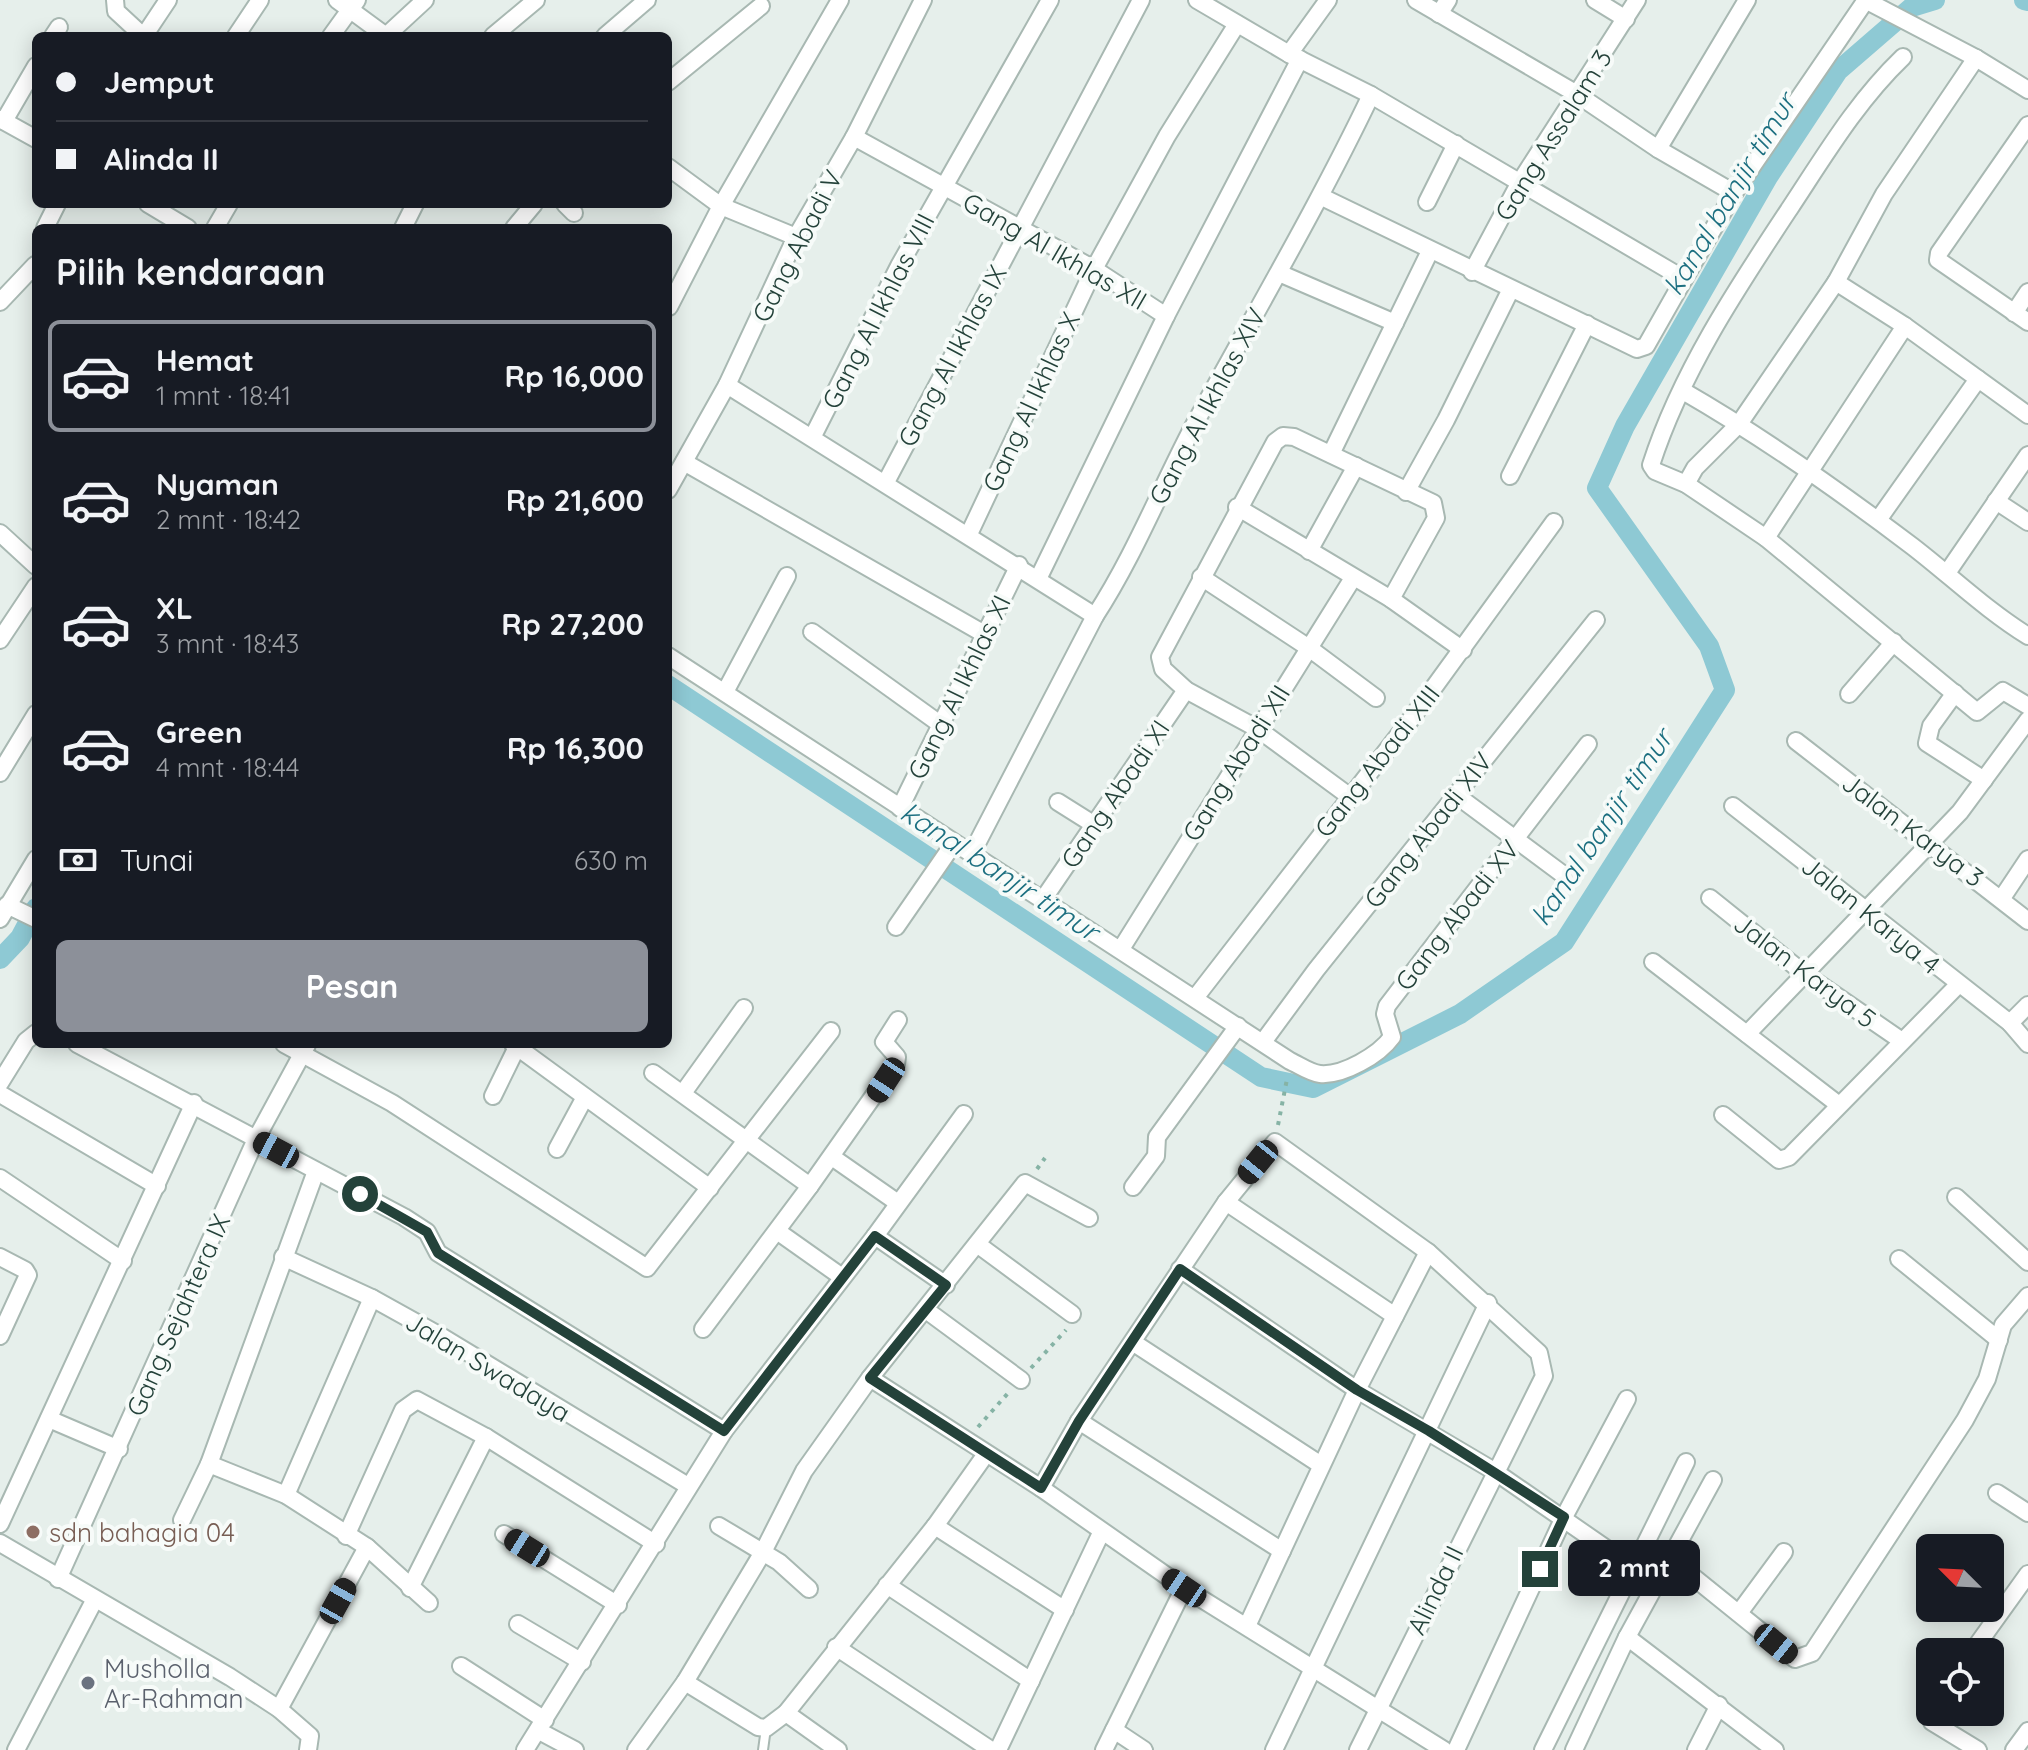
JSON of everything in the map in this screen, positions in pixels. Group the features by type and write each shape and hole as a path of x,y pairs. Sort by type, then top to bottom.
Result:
{"street":[{"path":"115,0 116,11 139,32"},
{"path":"146,32 168,0"},
{"path":"239,32 260,0"},
{"path":"390,32 425,0"},
{"path":"498,32 536,0"},
{"path":"610,32 647,0"},
{"path":"672,301 721,206 840,0"},
{"name":"Gang Abadi V","path":"672,483 727,385 796,237 854,137 923,0"},
{"name":"Gang Al Ikhlas VIII","path":"813,436 943,186 1050,0"},
{"name":"Gang Al Ikhlas IX","path":"886,482 1141,0"},
{"path":"1166,316 1294,56 1328,0"},
{"path":"1416,0 1443,7 1658,149 1734,193"},
{"path":"1595,0 1626,19"},
{"name":"Gang Assalam 3","path":"1472,272 1520,182 1637,0"},
{"path":"1658,149 1747,0"},
{"path":"1322,197 1472,272 1641,349 1734,193 1866,0 1976,58 2028,90"},
{"path":"333,32 348,3 381,32"},
{"path":"1208,3 1237,24 1371,95 1684,279"},
{"path":"672,79 761,6"},
{"name":"Gang Al Ikhlas X","path":"969,534 1094,269 1172,127 1237,24"},
{"path":"1903,57 1868,92 1745,276 1683,391 1651,465 1655,471 1686,484 1766,538 1979,712 2003,691 2028,706"},
{"path":"1686,484 1695,468 1739,424 1836,282 1884,194 1976,58"},
{"path":"32,72 2,120 32,137"},
{"name":"Gang Al Ikhlas XIV","path":"972,853 1095,616 1117,582 1173,466 1322,197 1371,95"},
{"path":"2028,125 1939,253 1938,260 2021,318 2028,292"},
{"name":"Gang Al Ikhlas XII","path":"854,137 1094,269 1166,316 1038,579"},
{"path":"1427,202 1456,144"},
{"path":"672,170 721,206 796,237"},
{"path":"155,208 181,224"},
{"path":"517,224 531,208"},
{"path":"1331,454 1430,251"},
{"path":"0,302 32,269"},
{"path":"1279,273 1395,323"},
{"path":"1836,282 1905,326 2028,415"},
{"path":"1406,492 1511,289"},
{"path":"1510,476 1587,324"},
{"path":"1766,538 1905,326"},
{"path":"1878,520 1978,379"},
{"path":"727,385 1019,565 1095,616"},
{"path":"1683,391 1739,424 1878,520 2000,618 2028,636"},
{"path":"1349,796 1258,729 1186,690 1163,669 1160,657 1237,507 1275,442 1283,436 1294,437 1433,503 1437,514 1391,599"},
{"path":"1947,573 2028,455"},
{"path":"684,462 986,635"},
{"path":"1309,551 1356,466"},
{"path":"1996,501 2028,522"},
{"path":"1237,507 1391,599 1463,650"},
{"name":"Gang Abadi XIII","path":"1195,998 1463,650 1554,522"},
{"path":"0,533 32,562"},
{"name":"Gang Al Ikhlas XI","path":"900,808 1019,565"},
{"path":"725,692 787,576"},
{"path":"1201,577 1309,648 1376,698"},
{"name":"Gang Abadi XII","path":"1121,949 1353,578"},
{"path":"0,640 32,594"},
{"name":"Gang Abadi XIV","path":"1263,1042 1596,620"},
{"path":"812,632 940,724"},
{"path":"1849,694 1894,642"},
{"name":"Gang Abadi XV","path":"672,659 900,808 949,851 972,853 1195,998 1234,1032 1263,1042 1289,1066 1318,1074 1341,1071 1385,1047 1392,1037 1385,1014 1387,1006 1588,744"},
{"name":"Gang Abadi XI","path":"1044,898 1186,690"},
{"path":"1955,693 1931,726 1927,743 1984,780"},
{"path":"1747,1034 1929,846 1984,780 2028,720"},
{"path":"0,773 32,721"},
{"name":"Jalan Karya 3","path":"1796,741 2028,921"},
{"path":"1456,795 1518,838 1561,873"},
{"path":"1058,802 1093,824"},
{"name":"Jalan Karya 4","path":"1733,806 2010,1023 2028,1044"},
{"path":"896,927 949,851"},
{"path":"2002,898 2028,859"},
{"path":"32,866 4,912 32,917"},
{"name":"Jalan Karya 5","path":"1710,898 1806,975 1902,1041"},
{"path":"1653,962 1839,1105"},
{"path":"1723,1115 1779,1160 1789,1157 1958,985"},
{"path":"2010,1023 2028,1005"},
{"path":"683,1093 744,1008"},
{"path":"703,1329 832,1157 896,1064 897,1057 884,1042 898,1020"},
{"path":"305,1049 563,1211 642,1267 651,1265 831,1031"},
{"path":"1133,1187 1156,1156 1157,1137 1234,1032"},
{"path":"0,1083 32,1036"},
{"path":"85,1048 194,1103 404,1217 427,1232 438,1253 724,1431"},
{"path":"493,1096 514,1048"},
{"path":"518,1048 710,1188"},
{"name":"Gang Sejahtera IX","path":"58,1579 256,1139 305,1049"},
{"path":"653,1073 810,1186"},
{"path":"0,1094 157,1186"},
{"path":"557,1149 585,1097"},
{"path":"0,1524 194,1103"},
{"path":"525,1750 724,1431 875,1236 964,1114"},
{"name":"Alinda II","path":"1226,1202 1275,1142 1428,1252 1488,1303 1539,1353 1544,1368 1544,1376 1494,1471 1358,1750"},
{"path":"832,1157 898,1203"},
{"path":"182,1520 209,1464 316,1171"},
{"path":"0,1178 123,1261"},
{"path":"636,1750 685,1682 763,1552 804,1471 870,1378 1025,1183 1089,1218"},
{"path":"1956,1197 2028,1262"},
{"path":"1041,1488 1079,1421 1226,1202 1395,1316"},
{"path":"777,1231 842,1277"},
{"path":"875,1236 946,1285"},
{"path":"977,1244 1072,1314"},
{"path":"1247,1626 1357,1390 1428,1252"},
{"path":"0,1257 25,1270 28,1275 0,1336"},
{"name":"Jalan Swadaya","path":"283,1257 372,1298 688,1486"},
{"path":"1899,1259 1999,1340"},
{"path":"1180,1269 1357,1390 1429,1431 1564,1517 1656,1583"},
{"path":"1671,1559 1795,1659 1803,1659 1812,1653 1979,1396 2008,1318 2028,1296"},
{"path":"286,1495 372,1298"},
{"path":"1274,1750 1488,1303"},
{"path":"926,1310 1021,1380"},
{"path":"1134,1343 1321,1465"},
{"path":"870,1378 1041,1488 1101,1533 1184,1588 1444,1750"},
{"path":"1456,1750 1564,1517 1627,1399"},
{"path":"346,1536 409,1403 417,1400 486,1437 656,1544"},
{"path":"49,1419 119,1449"},
{"path":"1079,1421 1282,1551"},
{"path":"410,1588 486,1437"},
{"path":"685,1682 749,1723 766,1728 786,1713 935,1526 986,1454"},
{"path":"1543,1750 1686,1462"},
{"path":"209,1464 286,1495 367,1547 429,1603"},
{"path":"1574,1750 1627,1637 1713,1480"},
{"path":"1997,1493 2028,1513"},
{"path":"719,1526 792,1570 809,1589"},
{"path":"935,1526 1065,1610"},
{"path":"998,1750 1101,1533"},
{"path":"504,1534 618,1605"},
{"path":"0,1543 197,1656 279,1709 310,1736 310,1749"},
{"path":"279,1709 367,1547"},
{"path":"1739,1613 1784,1552"},
{"path":"1982,1638 2028,1574"},
{"path":"887,1585 1031,1681"},
{"path":"1104,1750 1184,1588"},
{"path":"16,1750 95,1599"},
{"path":"518,1624 582,1662"},
{"path":"1627,1637 1775,1750"},
{"path":"836,1647 991,1750"},
{"path":"461,1666 575,1750"},
{"path":"1696,1750 1719,1705"},
{"path":"786,1713 838,1750"},
{"path":"1939,1726 1978,1750"},
{"path":"1114,1730 1144,1750"},
{"path":"2014,1750 2028,1731"}],"lane":[{"path":"763,1750 766,1728"}],"path":[{"path":"1281,1113 1289,1066"}],"waterway":[{"name":"kanal banjir timur","path":"672,688 1261,1077 1313,1088 1460,1014 1564,942 1725,690 1709,646 1597,488 1625,426 1768,177 1838,71 1912,7 1935,0"},
{"name":"kanal banjir timur","path":"2024,0 2028,1"},
{"name":"kanal banjir timur","path":"0,959 20,938 32,916"}],"place":[{"name":"sdn bahagia 04","path":"33,1532"},
{"name":"Musholla Ar-Rahman","path":"88,1683"}],"route":[{"path":"360,1194 427,1232 432,1247 438,1253 724,1431 875,1236 946,1285 870,1378 1041,1488 1079,1421 1134,1343 1180,1269 1357,1390 1429,1431 1564,1517 1540,1569"}]}
